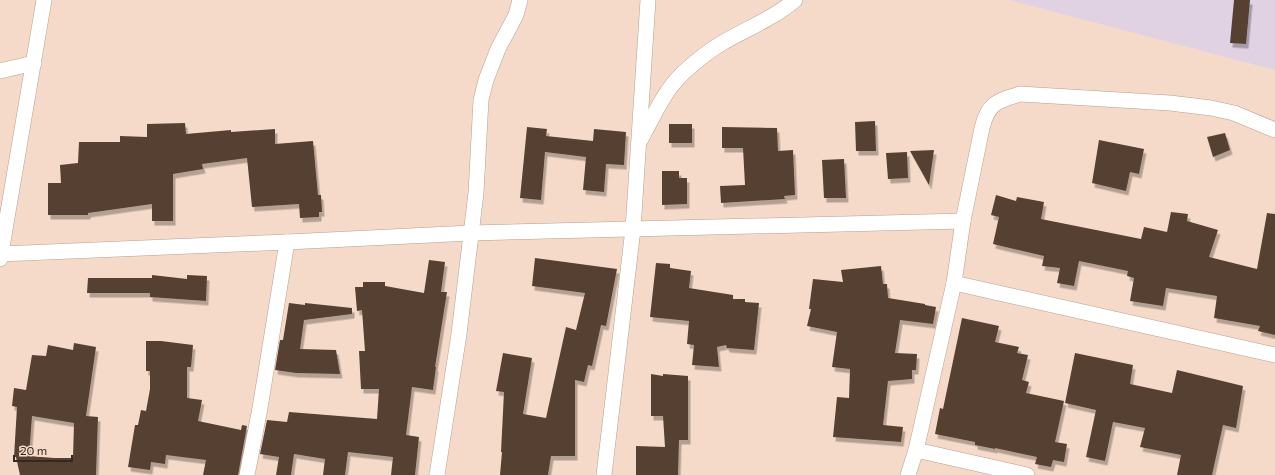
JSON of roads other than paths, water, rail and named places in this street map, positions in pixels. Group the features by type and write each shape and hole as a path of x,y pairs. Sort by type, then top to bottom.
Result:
{"street":[{"path":"44,0 0,256 471,233 963,221"},
{"path":"437,475 458,334 476,193 481,100 486,80 498,49 516,15 520,0"},
{"path":"604,475 632,229 648,0"},
{"path":"639,144 662,100 674,83 699,60 721,44 785,9 795,0"},
{"path":"0,71 34,63"},
{"path":"908,475 916,450 954,283 963,221 985,117 998,101 1020,94 1170,103 1211,108 1234,113 1275,130"},
{"path":"247,475 260,408 287,242"},
{"path":"954,283 1275,354"},
{"path":"916,450 1027,475"}]}
